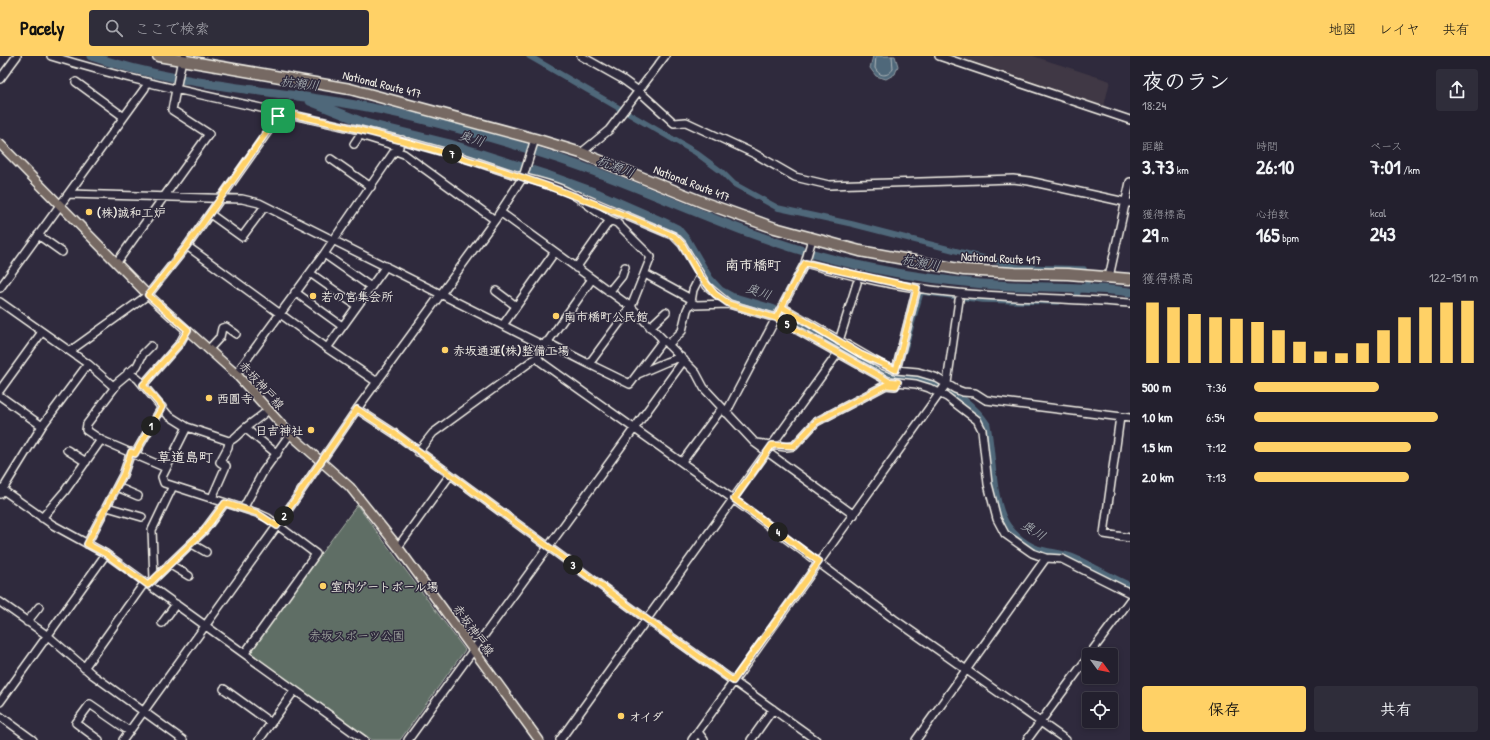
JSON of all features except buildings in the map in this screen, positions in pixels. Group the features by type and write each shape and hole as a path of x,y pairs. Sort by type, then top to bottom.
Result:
{"highway":[{"name":"National Route 417","path":"158,56 350,89 581,153 705,203 811,241 964,270 1130,279"}],"main road":[{"name":"赤坂神戸線","path":"0,144 148,295 236,374 290,434 350,486 398,547 474,649 539,740"}],"street":[{"path":"0,79 17,56"},
{"path":"51,56 108,73 280,112 399,146 404,154 495,220"},
{"path":"581,56 622,79 640,92 674,123 686,122 755,154 795,177 829,185 1013,179 1128,202"},
{"path":"581,153 609,130 640,92 665,56"},
{"path":"939,56 1130,120"},
{"path":"117,262 209,134 172,110 183,60"},
{"path":"76,82 124,117"},
{"path":"0,288 145,88"},
{"path":"70,351 148,295 187,246 221,199 280,112"},
{"path":"354,144 360,135 399,146 495,167 526,168 568,192 617,224 651,257 631,307 589,364"},
{"path":"123,740 277,526 357,409 495,220 526,168 535,141"},
{"path":"236,374 324,254 399,146"},
{"path":"331,159 371,187"},
{"path":"1109,277 1128,202 1130,182"},
{"path":"568,192 674,236 682,244 700,276 715,294 729,304"},
{"path":"69,194 242,199 259,203 503,325 630,384 666,342 682,331 693,290 700,276"},
{"path":"210,214 242,237 266,206"},
{"path":"500,212 554,253 631,307 696,373 704,388 755,443 854,515"},
{"path":"576,268 610,220"},
{"path":"38,235 62,252"},
{"path":"682,462 724,410 777,317 805,262 811,241"},
{"path":"187,246 327,348 378,382"},
{"path":"503,325 554,253"},
{"path":"324,254 371,287"},
{"path":"805,262 917,288 978,295 1078,299 1130,303"},
{"path":"327,348 386,266"},
{"path":"610,292 622,276 625,267"},
{"path":"310,273 357,306"},
{"path":"645,274 691,300 696,305 729,304 777,317 888,381 916,384 941,393 963,408 977,420 982,430 988,484 997,519 1006,534 1032,553 1046,558 1062,559 1130,593"},
{"path":"418,452 433,433 537,357 592,280"},
{"path":"839,341 857,283"},
{"path":"896,370 917,288"},
{"path":"496,291 516,306"},
{"path":"295,292 342,326"},
{"path":"692,740 948,383 959,300"},
{"path":"0,302 88,364 113,386"},
{"path":"782,307 871,360 896,370 918,372 948,383 963,392 975,393 986,400 1130,418"},
{"path":"650,327 666,312"},
{"path":"210,350 220,337 222,328 226,327 236,334"},
{"path":"143,385 180,343 188,330"},
{"path":"0,390 42,332"},
{"path":"151,346 143,354 137,366 113,386 115,387 86,424 86,430 101,440 166,468"},
{"path":"560,740 838,353"},
{"path":"537,357 734,499 894,619 1066,740"},
{"path":"636,376 666,362 682,359"},
{"path":"408,740 634,428 682,359"},
{"path":"88,364 42,426 1,491 42,518 106,554 149,582 176,604 245,653 294,691 364,740"},
{"path":"128,372 143,385 168,415 186,427 230,442"},
{"path":"755,443 794,446 816,422 886,385 896,386 898,382"},
{"path":"0,396 42,426"},
{"path":"87,544 133,453 162,407"},
{"path":"357,409 773,709 808,738 816,740"},
{"path":"212,498 226,466 220,462 230,442 268,410"},
{"path":"1120,417 1104,534 1130,538"},
{"path":"186,427 162,477 164,482 225,503 244,507 268,518 316,554 245,653"},
{"path":"245,428 277,454"},
{"path":"244,507 264,472 290,434"},
{"path":"42,518 86,462 101,440"},
{"path":"67,450 86,462"},
{"path":"398,547 450,475"},
{"path":"149,582 152,530 173,486"},
{"path":"117,487 138,496"},
{"path":"84,668 149,582 192,544 225,503"},
{"path":"107,507 142,517"},
{"path":"192,544 206,552"},
{"path":"0,702 106,554"},
{"path":"916,740 968,670 1046,558"},
{"path":"169,564 189,576"},
{"path":"1094,648 1130,600"},
{"path":"0,602 48,636 84,668 183,740"},
{"path":"162,623 176,604"},
{"path":"27,622 39,607"},
{"path":"1028,740 1082,665"},
{"path":"224,688 271,723"},
{"path":"259,740 294,691"},
{"path":"99,740 76,723 90,704 129,731"},
{"path":"751,740 773,709"},
{"path":"0,716 33,740"},
{"path":"698,732 704,740"}],"shaded area":[{"path":"950,56 1033,56 1110,81 1104,106"}],"green space":[{"name":"赤坂スポーツ公園","path":"357,505 465,650 400,740 372,740 248,652"}],"water":[{"path":"873,56 895,56 898,66 895,74 886,79 876,76 870,68"}],"waterway":[{"name":"杭瀬川","path":"91,56 131,68 171,77 373,108 461,129 581,166 718,221 776,242 806,252 856,265 935,279 1013,286 1096,289 1130,292"},
{"path":"529,56 695,152 722,172 734,184 778,208 852,224 1019,267 1084,269"},
{"name":"奥川","path":"310,101 365,123 450,144 547,175 599,194 663,222 677,229 687,241 709,279 720,291 731,297 772,309 874,368 917,377 931,381 946,388 962,399 976,412 986,425 995,496 1002,518 1012,533 1032,548 1071,558 1130,587"},
{"path":"1087,281 1087,288"},
{"name":"杭瀬川","path":"1077,296 1079,288"},
{"path":"904,352 921,292 983,300 1058,302"}],"place":[{"name":"(株)誠和工炉","path":"89,212"},
{"name":"若の宮集会所","path":"313,296"},
{"name":"南市橋町公民館","path":"556,316"},
{"name":"赤坂通運(株)整備工場","path":"445,350"},
{"name":"西圓寺","path":"209,398"},
{"name":"日吉神社","path":"311,430"},
{"name":"室内ゲートボール場","path":"323,586"},
{"name":"オイダ","path":"621,716"}],"district":[{"name":"南市橋町","path":"753,264"},
{"name":"草道島町","path":"185,456"}],"route":[{"path":"278,116 187,246 148,295 188,330 180,343 143,385 162,407 135,454 131,452 123,475 87,544 106,554 148,585 176,557 190,546 204,531 225,503 244,507 268,518 277,526 357,409 394,433 733,681 819,562 734,499 772,445 786,447 794,446 803,434 816,422 886,385 896,386 898,382 888,381 776,318 782,307 791,288 805,263 838,272 917,288 896,370 860,354 782,307 777,316 776,318 729,304 707,286 682,244 674,236 611,208 568,192 519,177 495,167 402,140 313,118 280,112 278,116"}]}
